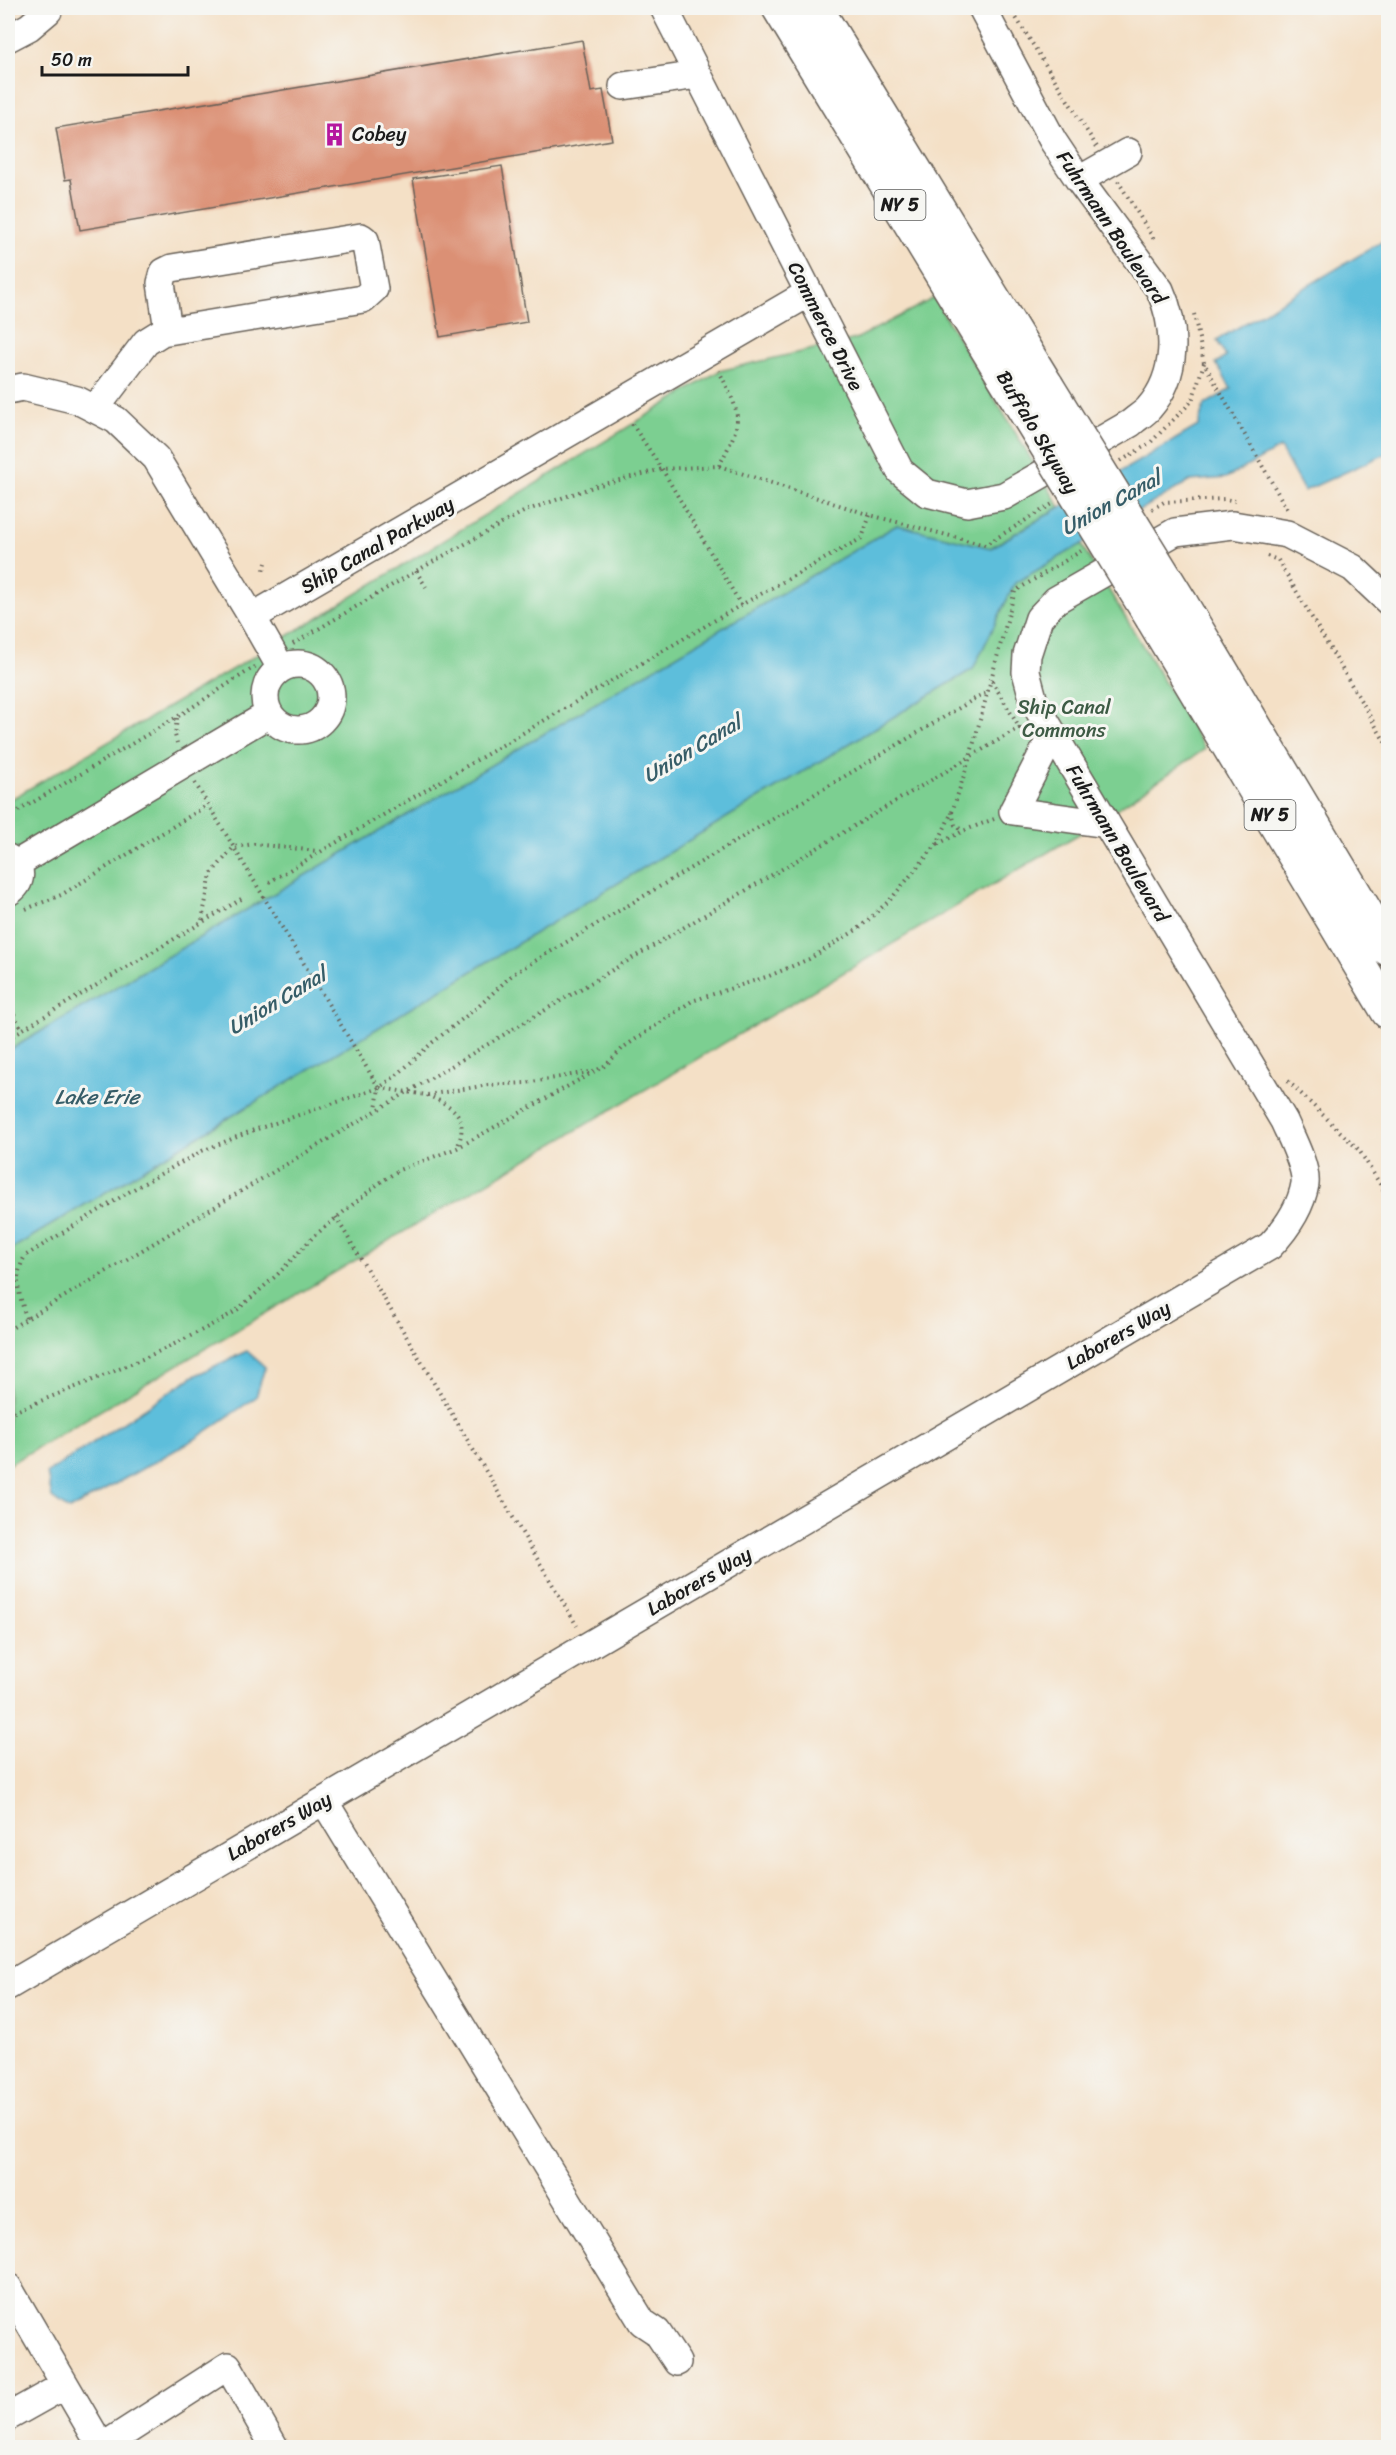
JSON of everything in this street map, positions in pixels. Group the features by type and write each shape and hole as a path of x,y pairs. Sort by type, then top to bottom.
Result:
{"highway":[{"name":"Buffalo Skyway","path":"779,8 1389,1011"},
{"name":"Buffalo Skyway","path":"816,8 1181,603 1389,949"}],"street":[{"path":"8,38 29,27 48,11 47,8"},
{"name":"Commerce Drive","path":"664,8 900,471 927,493 967,503 1004,496 1075,455"},
{"name":"Fuhrmann Boulevard","path":"982,8 1053,141 1160,290 1168,307 1173,330 1172,351 1165,380 1149,408 1131,423 1075,455"},
{"path":"623,86 698,75"},
{"path":"1079,180 1117,157"},
{"path":"95,409 146,342 162,332 363,299 374,289 365,240 361,237 172,268 164,272 161,283 168,330"},
{"name":"Ship Canal Parkway","path":"252,617 809,294"},
{"path":"8,390 22,387 77,400 116,420 156,458 277,662"},
{"name":"Fuhrmann Boulevard","path":"1284,1121 1034,702 1026,672 1027,655 1039,618 1056,600 1175,532 1233,525 1287,534 1353,568 1389,601"},
{"path":"277,662 300,664 333,675 330,689 331,699 323,718 315,725 295,730 285,727 269,714 265,694 277,662"},
{"path":"12,900 19,881 19,869 12,861 186,764 269,714"},
{"path":"1053,734 1013,811 1107,824"},
{"name":"Laborers Way","path":"8,1986 1270,1246 1284,1232 1296,1211 1305,1183 1298,1154 1284,1121"},
{"path":"324,1801 642,2322 657,2332 677,2362"},
{"path":"8,2287 102,2447 228,2366 275,2448"},
{"path":"8,2417 65,2385"}],"path":[{"path":"1010,8 1117,157"},
{"path":"719,371 737,406 737,429 719,466"},
{"path":"1214,383 1292,518"},
{"path":"632,424 662,469 741,605"},
{"path":"8,817 177,717 277,662 416,571 525,511 596,486 662,469 719,466 870,515 985,545"},
{"path":"269,882 741,605 862,538 870,515"},
{"path":"1260,552 1278,560 1389,747"},
{"path":"1278,560 1280,554"},
{"path":"264,570 266,563"},
{"path":"416,571 426,587"},
{"path":"8,1414 147,1359 236,1311 336,1217 399,1170 457,1148 606,1065 624,1047 692,1001 769,976 809,959 858,929 890,900 937,844 952,812 986,692 513,974 479,1006 433,1041 398,1075 379,1088 254,1130 202,1151 137,1187 25,1256 18,1269 17,1282 26,1318"},
{"path":"177,717 175,735 186,764 208,805 379,1088 376,1109"},
{"path":"8,1330 1019,727"},
{"path":"12,900 27,909 61,895 208,805"},
{"path":"952,812 955,825 963,831"},
{"path":"937,844 963,831 1004,816"},
{"path":"202,921 211,874 234,847 254,844 319,851"},
{"path":"8,1038 243,898"},
{"path":"8,1004 22,1029"},
{"path":"379,1088 427,1095 488,1085 526,1083 595,1070"},
{"path":"1281,1074 1359,1150 1389,1197"},
{"path":"427,1095 454,1108 459,1115 462,1134 457,1148"},
{"path":"336,1217 577,1626"}],"green space":[{"path":"934,298 1060,507 990,548 897,525 8,1051 8,801 270,647 719,371 856,339"},
{"name":"Ship Canal Commons","path":"1081,544 1205,749 1084,831 8,1465 8,1251 973,669 1015,583"}],"water":[{"name":"Lake Erie","path":"1388,238 1388,453 1304,491 1280,448 1226,478 1190,481 1015,583 973,669 8,1251 8,1051 897,525 991,548 1198,426 1204,405 1231,389 1216,363 1226,357 1217,340"},
{"path":"247,1351 265,1367 256,1397 195,1439 69,1510 52,1498 47,1473 192,1377"}],"building":[{"name":"Cobey","path":"582,40 591,92 603,90 612,140 80,230 71,179 65,180 56,128"},
{"path":"502,166 527,322 440,337 413,179"}],"place":[{"name":"Cobey","path":"334,134"}],"water label":[{"name":"Union Canal","path":"1111,503"},
{"name":"Union Canal","path":"692,749"},
{"name":"Union Canal","path":"277,1001"}]}
